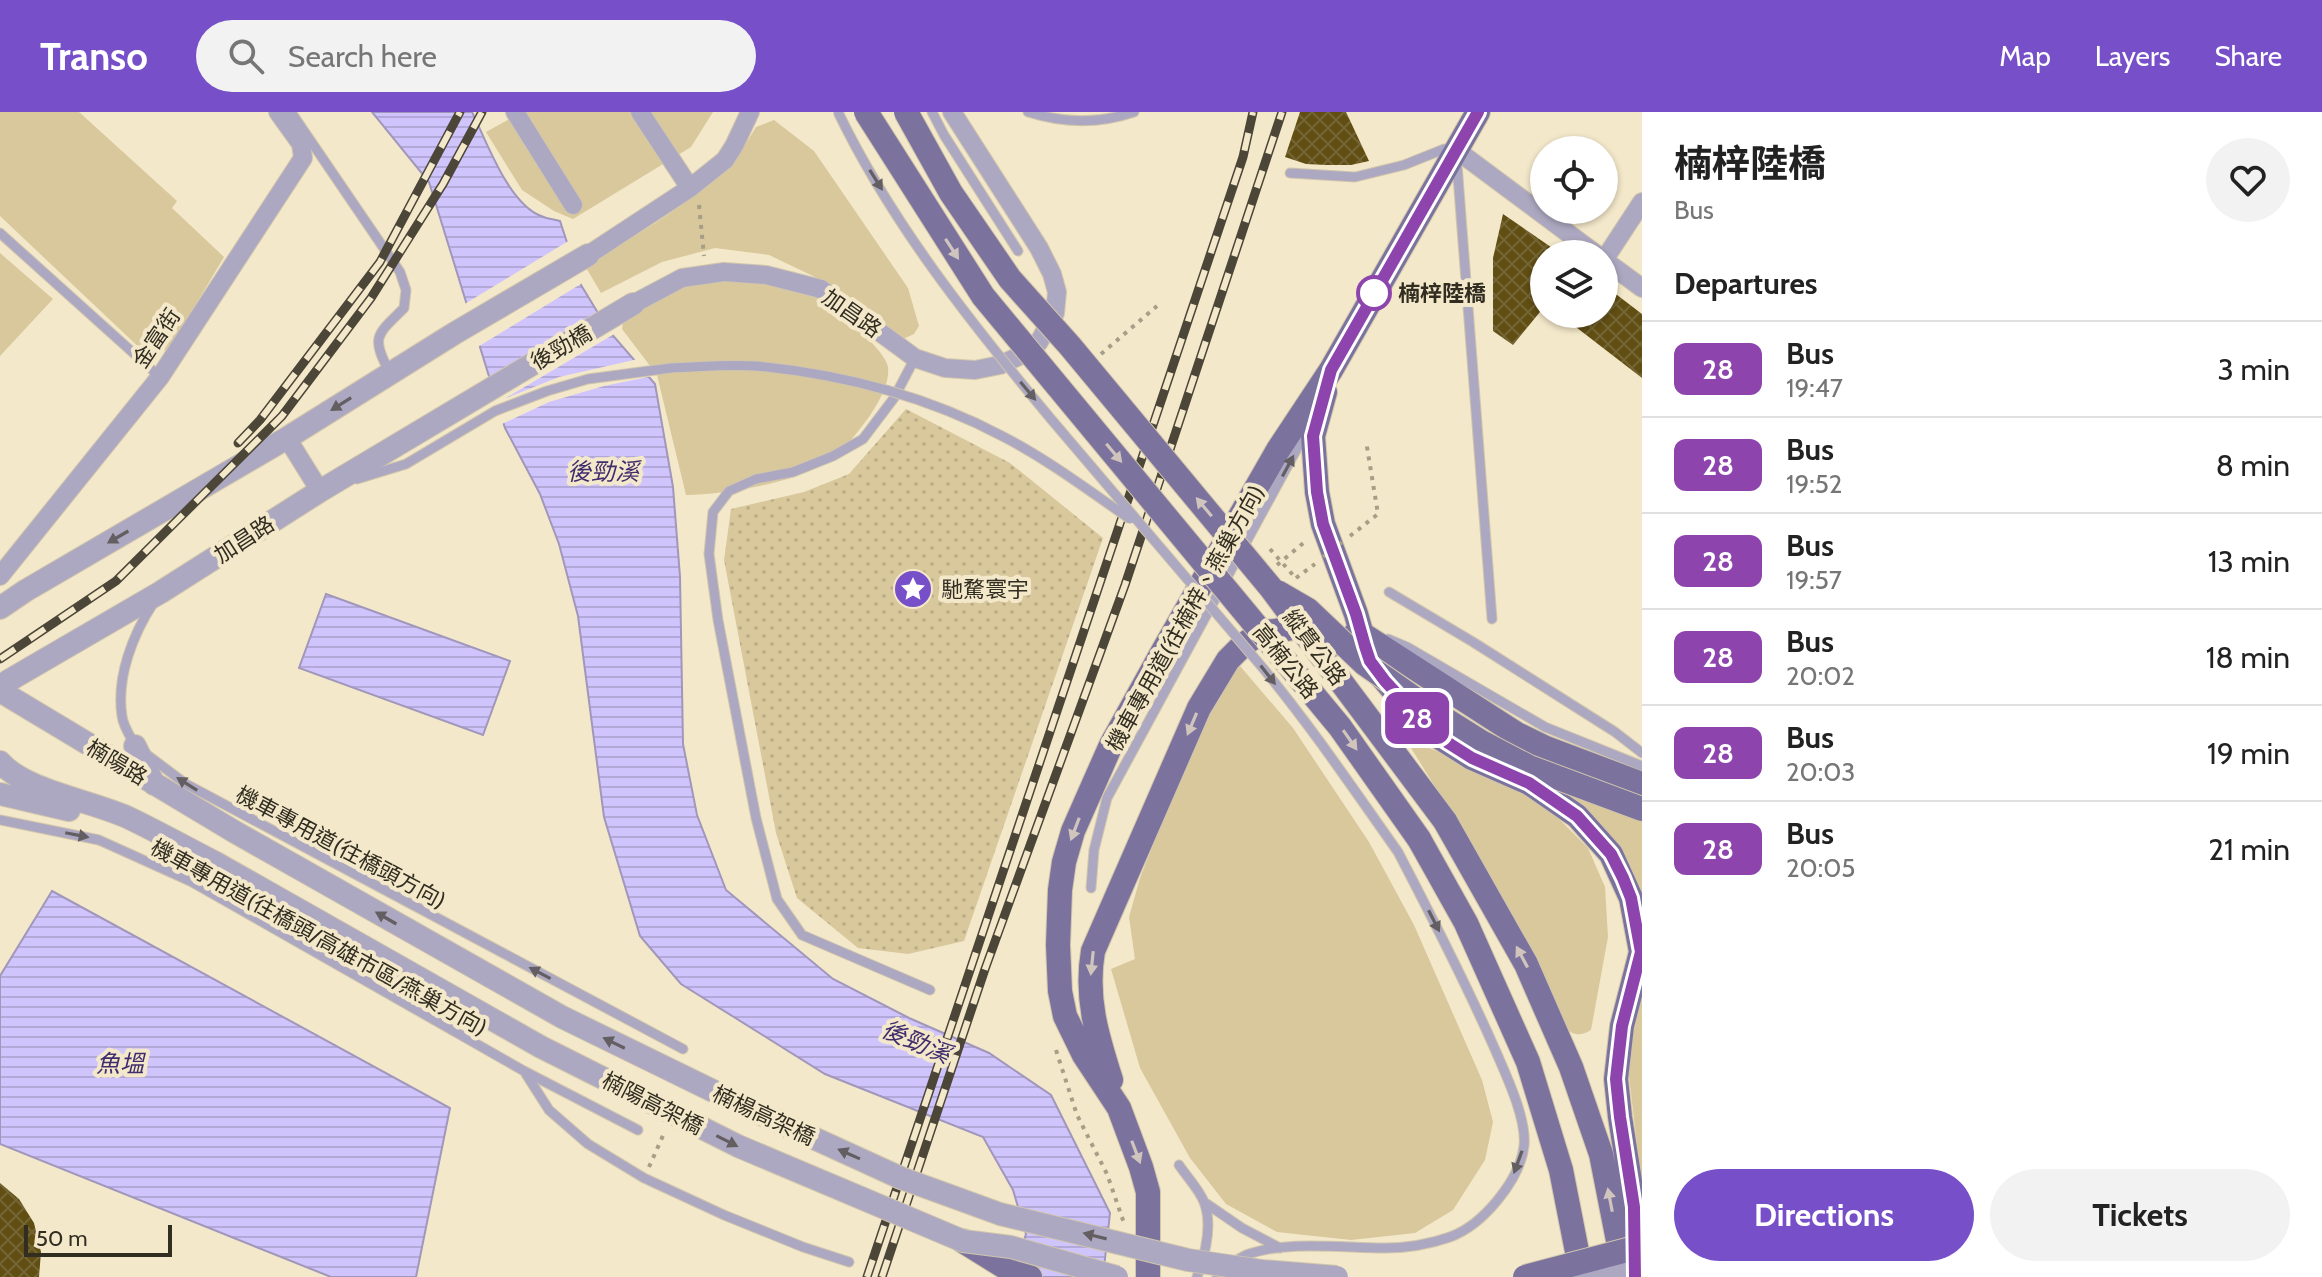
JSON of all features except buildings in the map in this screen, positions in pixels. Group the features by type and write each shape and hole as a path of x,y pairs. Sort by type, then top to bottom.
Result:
{"main road":[{"name":"高楠公路","path":"866,112 983,296 1340,727 1419,839 1466,923 1528,1062 1561,1170 1582,1277"},
{"name":"高楠公路","path":"906,112 951,193 1010,279 1070,346 1271,588"},
{"path":"1119,1108 1084,1055 1065,1016 1060,991 1060,890 1073,831 1111,745 1163,651 1278,450 1331,370 1478,112"},
{"path":"1331,370 1313,436 1317,492 1323,524 1370,661 1434,734 1472,758 1529,783 1577,816 1611,854 1631,898 1642,951 1622,1026 1616,1079 1634,1207 1635,1277"},
{"path":"1271,588 1308,610 1365,664 1481,742 1529,767 1642,809"},
{"name":"縱貫公路","path":"1271,588 1445,821 1526,964 1571,1067 1601,1154 1625,1277"},
{"path":"1148,1277 1148,1192 1092,1015 1093,951 1199,708 1228,660 1243,645 1260,633 1294,628 1362,634 1517,734 1642,784"},
{"path":"963,1241 1008,1269 1030,1277"},
{"path":"1525,1277 1642,1246"}],"street":[{"name":"金富街","path":"0,576 160,377 303,158 301,144 278,112"},
{"path":"515,112 573,205"},
{"path":"640,112 690,188"},
{"path":"0,608 588,255 690,188 725,160 750,112"},
{"name":"加昌路","path":"633,304 682,278 724,272 766,275 821,289 915,358 945,368 975,370 1000,365 1028,352 1050,325 1055,313 1057,292 1052,274 1039,248 952,112"},
{"path":"1455,149 1577,240"},
{"path":"1617,240 1642,202"},
{"path":"1618,270 1642,288"},
{"name":"後勁橋","path":"489,389 633,304"},
{"name":"加昌路","path":"0,690 8,681 161,592 489,389"},
{"path":"287,438 320,491"},
{"path":"0,621 25,591"},
{"name":"楠陽路","path":"0,690 235,832"},
{"path":"135,746 154,785"},
{"path":"0,762 36,785 126,817 216,863"},
{"path":"0,794 110,822 216,863"},
{"name":"楠楊高架橋","path":"235,832 562,1017 750,1109 901,1178 1000,1214 1188,1260 1262,1271 1337,1277"},
{"name":"楠陽高架橋","path":"216,863 569,1061 738,1146 963,1241 1011,1247 1117,1277"},
{"path":"1539,1277 1642,1268"}],"lane":[{"path":"291,112 400,272 406,290 404,308 386,323 378,344 390,373"},
{"path":"838,112 851,139 907,230 985,340 1264,670 1398,852 1467,986 1512,1090 1524,1145 1516,1171 1504,1193 1482,1216 1453,1236 1388,1248 1280,1248 1245,1256 1217,1277"},
{"path":"932,112 1018,251"},
{"path":"1028,112 1048,118 1088,122 1134,112"},
{"path":"1290,173 1355,177 1404,165 1444,149 1455,149 1492,619"},
{"path":"0,233 160,377"},
{"path":"915,358 894,398 863,439 833,456 793,472 756,479 729,491 713,512 709,554 738,727 756,818 777,899 802,935 930,990"},
{"path":"320,491 406,464 495,411 588,379 644,371 753,366 836,376 947,411 1002,436 1063,472 1142,528"},
{"name":"機車專用道(往楠梓、燕巢方向)","path":"1091,888 1094,850 1107,798 1299,445 1331,370"},
{"path":"135,746 122,719 121,689 138,627 161,592"},
{"path":"1389,592 1615,732 1642,753"},
{"path":"1362,634 1387,638 1407,647 1545,727 1642,766"},
{"name":"機車專用道(往橋頭方向)","path":"135,746 186,784 683,1049"},
{"name":"機車專用道(往橋頭/高雄市區/燕巢方向)","path":"0,820 99,840 192,882 524,1071"},
{"path":"524,1071 638,1130"},
{"path":"524,1071 549,1110 588,1144 644,1178 724,1215 849,1262"},
{"path":"1179,1165 1204,1202 1242,1228 1280,1248"},
{"path":"1197,1277 1206,1247 1204,1202"}],"path":[{"path":"690,188 699,205 706,275"},
{"path":"1097,357 1157,306"},
{"path":"1296,578 1378,514 1366,441"},
{"path":"644,1178 668,1123"}],"shaded area":[{"path":"0,112 79,112 177,201 172,208 224,257 170,348 159,353 145,353 0,216"},
{"path":"522,112 713,112 691,147 573,219 554,211 522,190 486,132"},
{"path":"774,120 814,151 908,288 919,326 914,334 903,339 813,276 769,255 715,248 662,262 601,293 585,266 680,206 723,170 756,127"},
{"path":"0,253 53,299 0,356"},
{"path":"763,281 810,293 855,326 885,359 888,373 885,387 872,412 853,437 836,456 822,465 756,487 686,495 657,375 622,329 624,316 689,283"},
{"path":"906,409 1010,463 1103,538 964,941 908,954 858,948 797,898 776,833 724,560 731,509 804,492 849,474"},
{"path":"1240,666 1293,728 1369,842 1414,925 1482,1080 1493,1122 1485,1160 1453,1210 1415,1233 1351,1240 1277,1232 1226,1204 1190,1158 1140,1068 1111,969 1135,959 1129,917 1140,878 1191,749 1225,682"},
{"path":"1391,716 1420,744 1488,773 1550,810 1588,848 1605,887 1608,937 1591,1030 1577,1034 1563,1027 1474,849"},
{"path":"1519,767 1642,816 1642,900"},
{"path":"1642,994 1642,1187 1629,1076 1630,1032"}],"water":[{"name":"後勁溪","path":"372,112 472,112 500,170 518,198 541,216 560,221 581,285 609,331 655,384 673,487 680,577 683,744 697,815 726,890 833,979 909,1018 989,1053 1051,1095 1110,1213 1103,1277 1012,1277 1026,1234 1013,1190 983,1137 825,1074 681,984 640,936 604,817 578,616 559,544 540,494 505,428 429,182"},
{"path":"326,594 510,661 483,735 299,668"},
{"name":"魚塭","path":"52,891 450,1108 416,1277 331,1277 0,1144 0,976"}],"pier":[{"path":"570,240 584,282 476,348 463,305"},
{"path":"612,328 616,333 506,398 559,377 638,359 653,376 549,402 502,424 487,382"}],"railway":[{"path":"238,443 260,420 380,262 460,112"},
{"path":"0,659 116,581 282,416 371,298 443,184 482,112"},
{"path":"867,1277 1243,157 1253,112"},
{"path":"882,1277 985,969 1125,585 1282,112"}],"bus line":[{"name":"28","path":"1478,112 1331,370 1313,436 1317,492 1323,524 1375,669 1434,734 1472,758 1529,783 1577,816 1611,854 1623,878 1631,898 1641,952 1622,1026 1616,1079 1634,1207 1635,1277"}],"place":[{"name":"楠梓陸橋","path":"1374,293"},
{"name":"馳騖寰宇","path":"913,589"}]}
